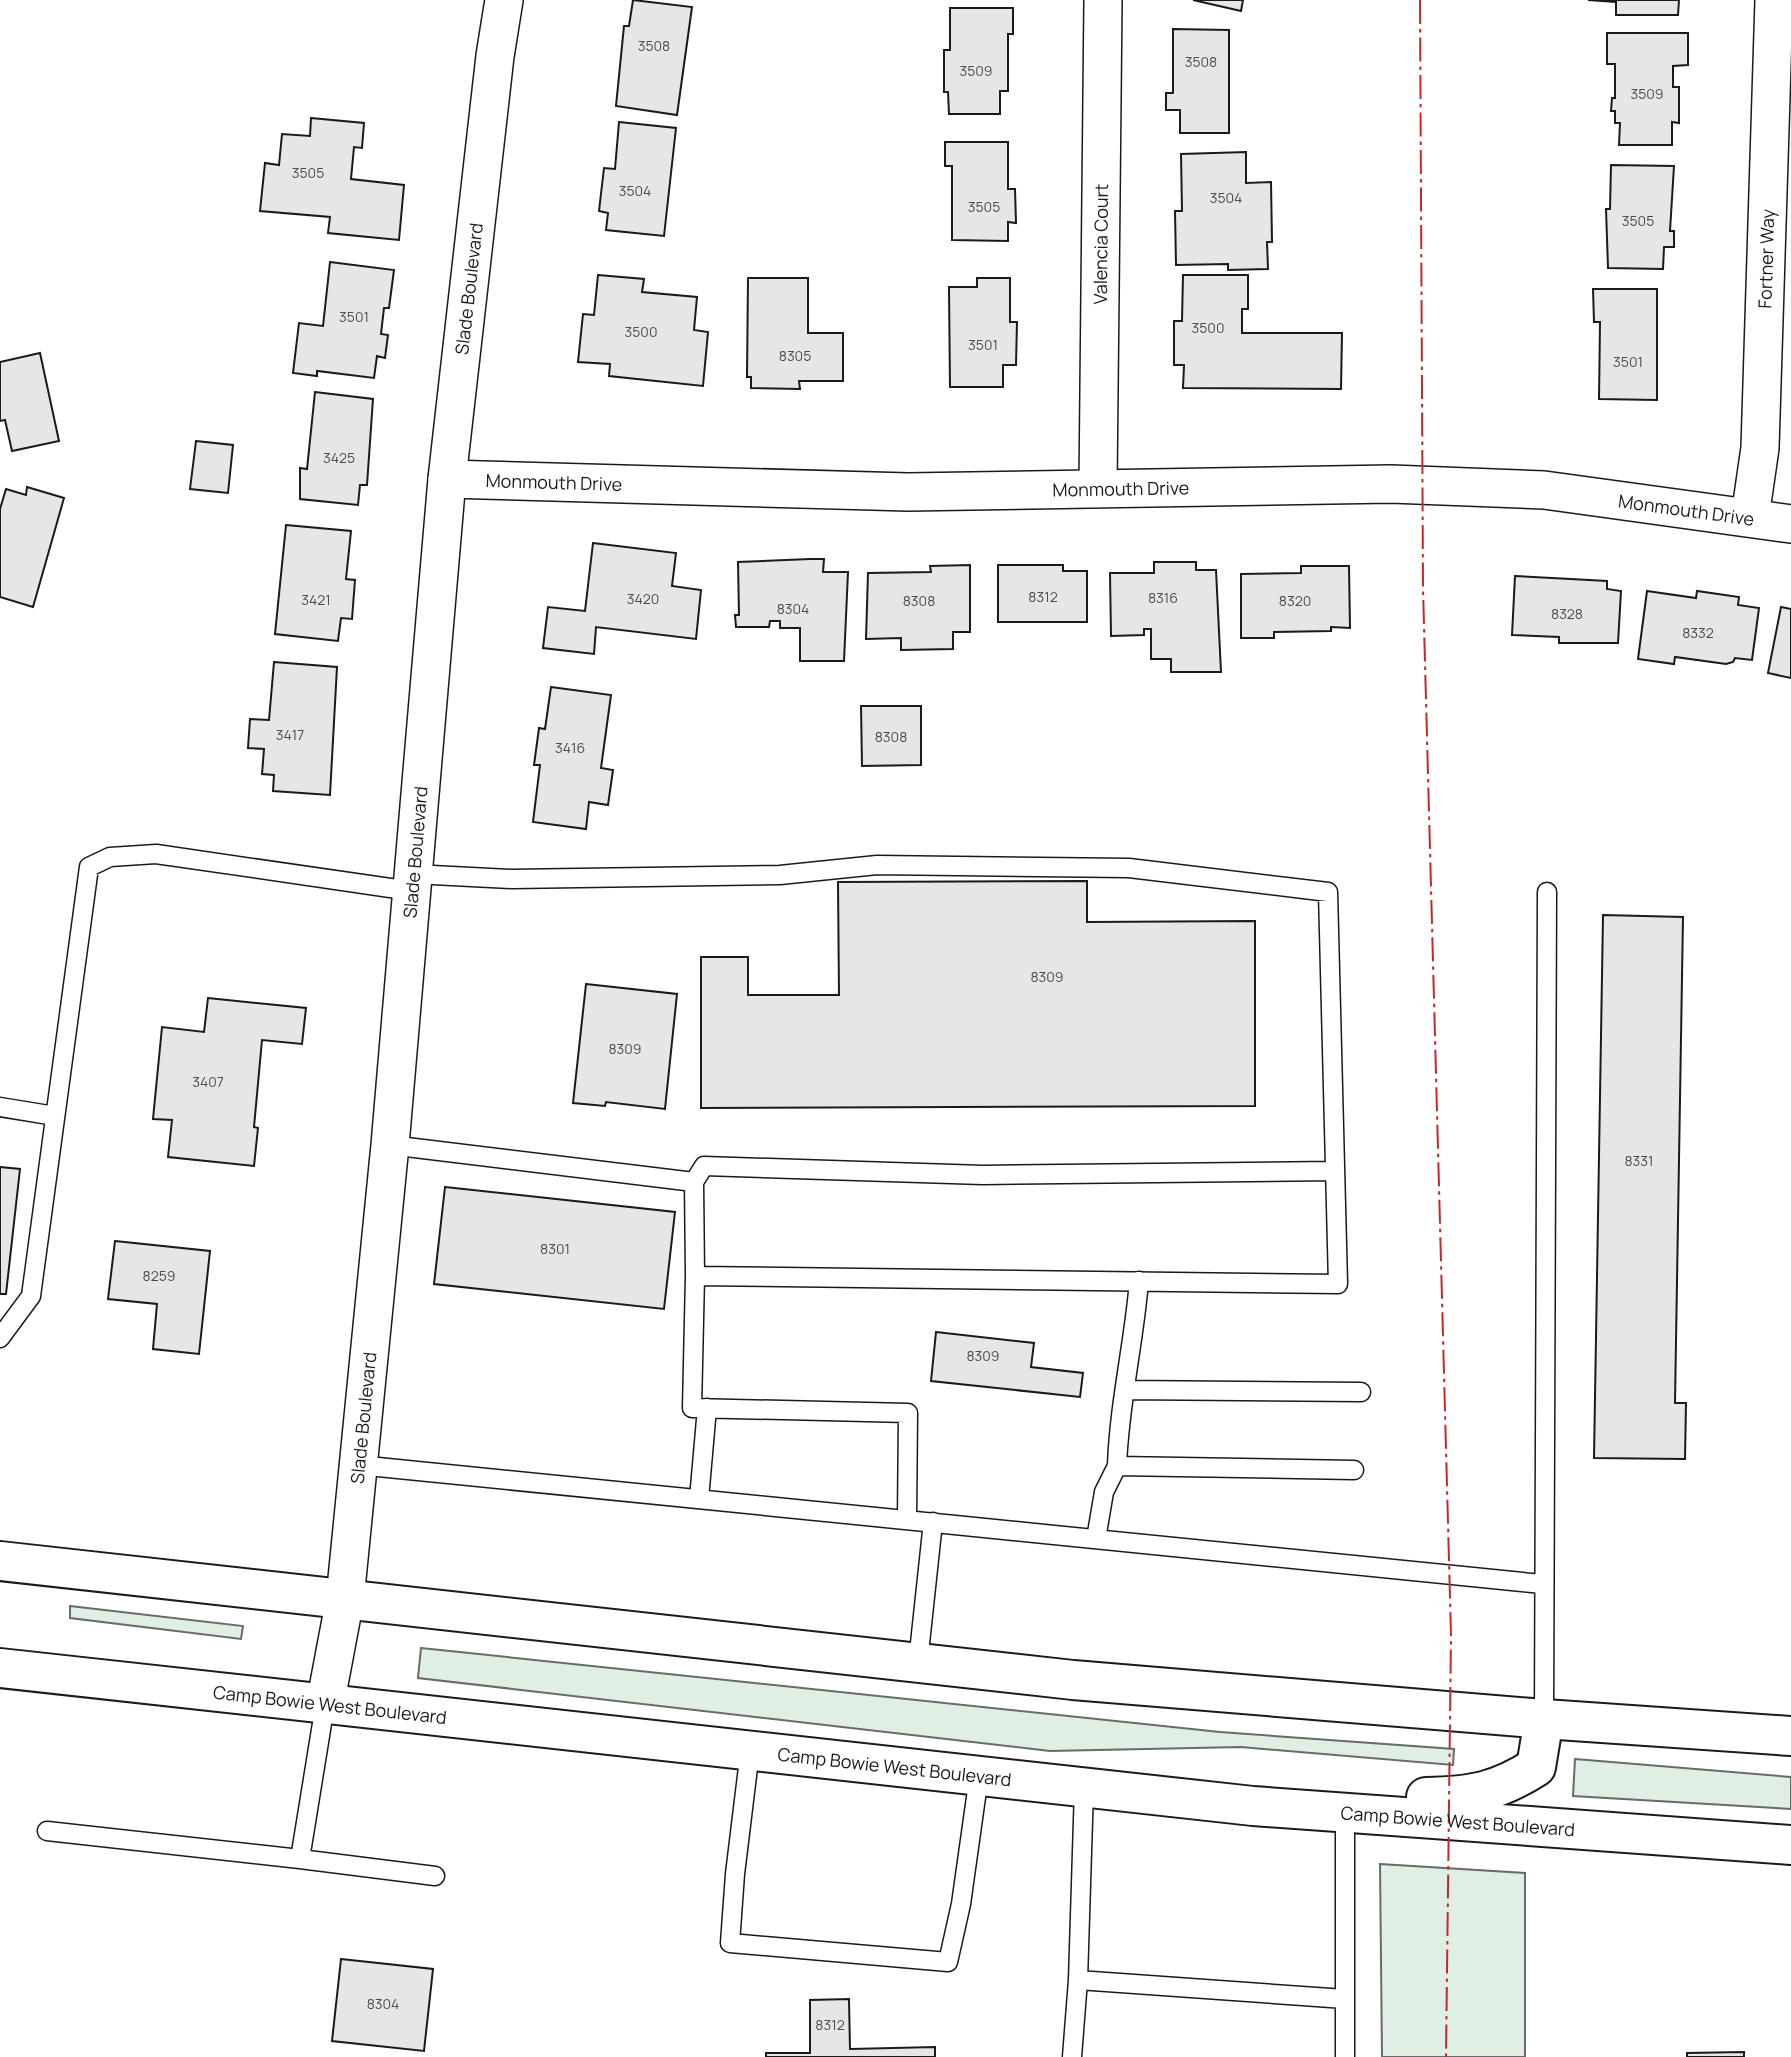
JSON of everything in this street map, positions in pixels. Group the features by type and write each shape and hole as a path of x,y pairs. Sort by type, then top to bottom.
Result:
{"main road":[{"path":"0,1560 1073,1680 1544,1719 1791,1736"},
{"name":"Camp Bowie West Boulevard","path":"0,1668 1253,1806 1791,1844"},
{"path":"1253,1806 1354,1793 1469,1797 1506,1786 1536,1767 1544,1719"}],"street":[{"name":"Slade Boulevard","path":"325,1705 345,1599 390,1146 447,479 495,56 504,0"},
{"name":"Valencia Court","path":"1098,487 1103,0"},
{"name":"Fortner Way","path":"1750,517 1760,448 1774,0"},
{"name":"Monmouth Drive","path":"447,479 908,492 1391,484 1530,490 1791,524"}],"lane":[{"path":"0,1338 31,1296 89,867 110,858 156,854 412,882 780,875 877,865 1129,868 1328,892 1338,1284 695,1276"},
{"path":"1544,1719 1542,1584 1547,891"},
{"path":"0,1107 55,1116"},
{"path":"390,1146 694,1182"},
{"path":"907,1520 908,1413 692,1408 694,1182 704,1166 983,1175 1334,1171"},
{"path":"1096,1539 1104,1492 1117,1466 1139,1281"},
{"path":"1125,1390 1361,1392"},
{"path":"699,1499 707,1408"},
{"path":"358,1465 1542,1584"},
{"path":"1117,1466 1354,1470"},
{"path":"918,1662 933,1522"},
{"path":"300,1858 325,1705"},
{"path":"750,1751 735,1874 730,1943 948,1962 961,1904 979,1776"},
{"path":"1072,2057 1078,1980 1084,1788"},
{"path":"1345,1811 1345,2057"},
{"path":"47,1831 300,1858 435,1876"},
{"path":"1078,1980 1345,1999"}],"green space":[{"path":"70,1606 243,1626 241,1639 70,1618"},
{"path":"421,1648 1220,1732 1454,1749 1453,1765 1241,1747 1050,1751 418,1678"},
{"path":"1575,1759 1791,1777 1791,1809 1573,1796"},
{"path":"1380,1864 1525,1873 1525,2057 1382,2057"}],"building":[{"path":"633,0 692,7 677,115 616,106 624,26 629,26"},
{"path":"1193,0 1243,0 1241,11"},
{"path":"1588,0 1679,0 1678,15 1616,15 1616,2"},
{"path":"950,8 1013,8 1013,34 1008,34 1008,91 1000,91 1000,114 949,114 948,92 944,92 944,50 950,50"},
{"path":"1173,29 1229,30 1229,133 1180,133 1180,110 1166,110 1166,93 1173,93"},
{"path":"1607,33 1688,33 1688,65 1673,66 1673,87 1679,87 1679,123 1672,122 1672,145 1619,145 1620,123 1615,123 1615,111 1611,111 1612,98 1615,98 1615,64 1607,64"},
{"path":"311,118 364,123 362,148 354,147 351,179 404,185 399,240 328,233 330,217 260,211 265,163 279,165 282,134 310,136"},
{"path":"619,122 676,128 664,236 606,230 608,213 599,211 604,168 615,169"},
{"path":"945,142 1008,142 1008,189 1015,189 1016,223 1008,222 1008,241 952,240 952,166 945,166"},
{"path":"1246,152 1246,183 1271,182 1272,242 1267,242 1268,269 1228,270 1228,264 1176,265 1175,211 1182,211 1181,154"},
{"path":"1611,165 1674,166 1670,231 1674,231 1674,247 1664,247 1663,269 1608,268 1606,209 1610,209"},
{"path":"330,262 394,270 389,308 384,308 381,334 388,335 385,358 377,356 374,378 317,371 317,376 293,373 299,323 323,326"},
{"path":"598,275 644,279 642,292 697,297 694,330 708,332 703,386 609,376 610,364 578,362 583,314 594,315"},
{"path":"1183,275 1248,275 1248,309 1242,309 1242,333 1342,333 1341,389 1183,388 1184,365 1174,365 1174,321 1182,321"},
{"path":"748,278 808,278 808,333 843,333 843,381 799,381 800,389 751,388 751,377 747,377"},
{"path":"977,278 1010,278 1010,322 1017,322 1016,365 1003,365 1003,387 950,387 949,287 977,287"},
{"path":"1593,289 1657,289 1657,400 1599,399 1600,322 1594,322"},
{"path":"40,353 59,441 12,451 5,420 0,421 0,362"},
{"path":"315,392 373,399 367,485 360,485 358,505 300,499 300,468 307,469"},
{"path":"196,441 233,445 228,493 190,489"},
{"path":"27,487 64,498 33,607 0,597 0,509 6,489 26,495"},
{"path":"286,525 351,531 346,579 355,580 352,619 341,618 338,641 275,634"},
{"path":"593,543 676,553 672,586 701,590 696,639 596,627 594,654 543,648 548,607 585,611"},
{"path":"824,559 823,572 848,572 844,661 800,661 800,628 780,628 780,621 770,621 769,627 736,627 735,615 739,615 738,562"},
{"path":"1154,562 1196,562 1196,570 1216,570 1221,672 1171,672 1171,659 1151,659 1151,629 1144,629 1144,635 1111,636 1110,573 1154,573"},
{"path":"970,565 970,632 953,632 953,649 901,650 901,638 866,639 868,573 931,572 930,566"},
{"path":"998,565 1063,565 1063,571 1087,571 1087,622 998,622"},
{"path":"1301,566 1349,566 1350,628 1274,632 1274,638 1241,638 1241,574 1301,573"},
{"path":"1515,576 1607,581 1607,589 1621,591 1618,643 1559,643 1559,637 1512,635"},
{"path":"1647,591 1696,598 1697,591 1739,597 1738,605 1759,608 1752,660 1735,658 1733,662 1726,664 1675,657 1674,664 1638,659"},
{"path":"1781,607 1791,609 1791,678 1768,673"},
{"path":"274,662 337,667 330,795 273,791 274,775 262,774 264,749 248,748 250,719 269,720"},
{"path":"551,687 611,695 601,768 613,770 608,805 589,802 586,829 533,822 540,765 534,765 539,728 545,729"},
{"path":"861,706 921,706 921,765 862,766"},
{"path":"1087,881 1087,922 1255,921 1255,1106 701,1108 701,957 748,957 748,995 839,995 838,882"},
{"path":"1603,915 1683,917 1675,1403 1686,1403 1685,1459 1594,1458"},
{"path":"586,984 677,994 665,1109 606,1102 605,1106 573,1103"},
{"path":"208,998 306,1008 302,1044 262,1040 254,1127 258,1128 254,1166 168,1157 172,1120 153,1119 162,1027 204,1032"},
{"path":"0,1167 20,1169 6,1294 0,1294"},
{"path":"445,1187 675,1212 664,1309 434,1284"},
{"path":"115,1241 210,1251 199,1354 153,1349 157,1304 108,1299"},
{"path":"936,1332 1034,1343 1031,1367 1083,1373 1080,1397 931,1381"},
{"path":"341,1959 433,1969 424,2051 332,2041"},
{"path":"849,1999 850,2049 935,2047 935,2057 766,2057 766,2053 810,2053 810,2000"},
{"path":"1744,2052 1744,2057 1687,2057 1687,2053"}],"power":[{"path":"1420,0 1423,588 1451,1636 1446,2057"}]}
